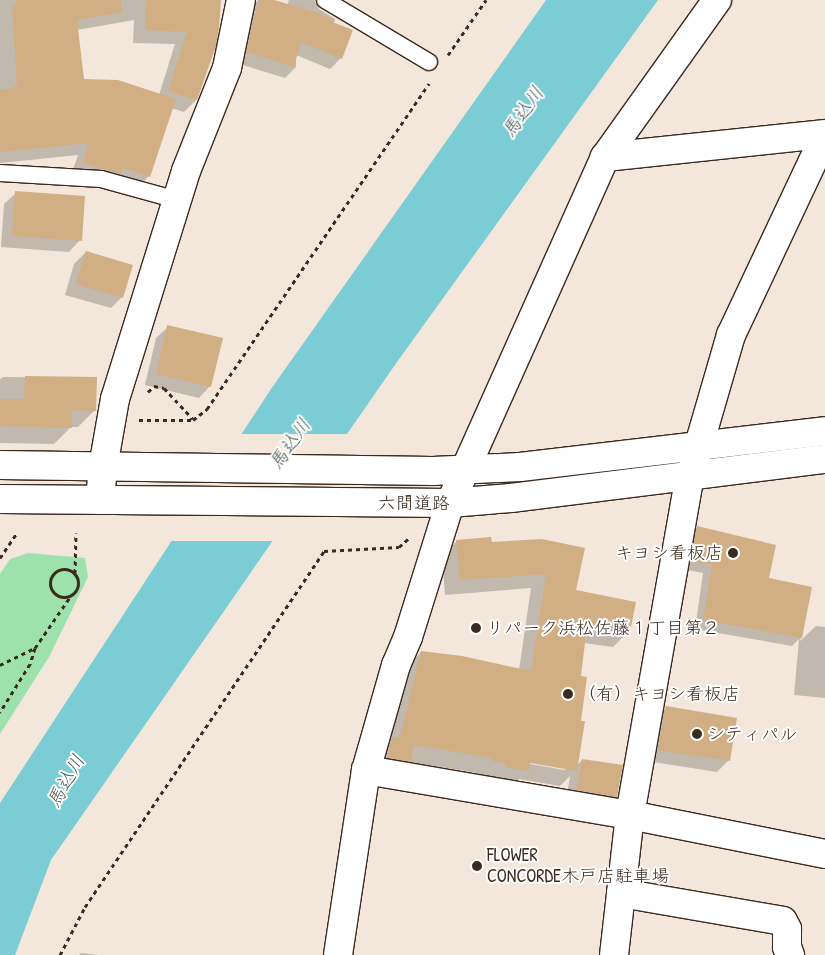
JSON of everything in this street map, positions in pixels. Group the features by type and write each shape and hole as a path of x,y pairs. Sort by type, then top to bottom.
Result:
{"street":[{"path":"100,500 103,467 115,399 176,200 227,68 241,0"},
{"path":"338,955 366,770 396,665 408,637 439,504 467,469 605,157 717,0"},
{"path":"605,157 825,134"},
{"path":"614,955 630,815 690,476 731,335 825,134"},
{"name":"六間道路","path":"0,465 434,471 520,467 825,431"},
{"name":"六間道路","path":"0,499 439,504 511,498 825,459"},
{"path":"366,770 630,815 825,854"},
{"path":"621,893 783,921 787,929 787,947 790,955"}],"lane":[{"path":"325,0 429,62"},
{"path":"0,173 101,179 176,200"}],"path":[{"path":"447,57 486,0"},
{"path":"135,420 193,420 207,409 430,82"},
{"path":"143,399 154,386 164,388 193,420"},
{"path":"0,558 16,533"},
{"path":"0,712 30,664 35,648 78,586 75,573 76,533"},
{"path":"60,955 85,907 324,551 399,547 414,534"},
{"path":"70,597 60,597 55,594 50,586 51,576 58,570 67,569 75,573"},
{"path":"0,665 35,648"}],"green space":[{"path":"28,553 85,558 88,577 49,657 0,734 0,574 10,559"}],"water":[{"name":"馬込川","path":"546,0 658,0 397,362 51,860 15,955 0,955 0,803 271,389"}],"pier":[{"path":"238,434 350,434 275,541 169,541"}],"building":[{"path":"16,0 121,0 122,12 77,20 84,79 118,80 176,99 150,177 123,168 121,174 83,163 89,143 0,152 0,90 17,86 12,5 16,5"},
{"path":"146,0 221,0 216,46 197,100 168,91 187,32 145,30"},
{"path":"259,0 274,0 315,12 333,19 332,22 353,30 342,59 301,42 294,67 246,52"},
{"path":"15,191 85,196 82,241 12,236"},
{"path":"86,251 133,265 123,298 76,284"},
{"path":"167,325 223,338 211,387 156,374"},
{"path":"25,376 97,377 96,411 72,410 72,428 0,426 0,399 24,399"},
{"path":"697,526 776,545 769,578 812,587 802,638 703,620 712,565 691,561"},
{"path":"491,537 492,542 542,539 585,548 576,590 636,602 630,632 587,626 581,676 587,677 581,721 585,721 577,771 530,763 529,771 506,767 506,763 492,761 492,758 414,745 411,762 388,758 393,737 400,738 421,651 462,656 531,671 546,574 460,580 456,540"},
{"name":"シティパル","path":"666,706 737,718 730,761 658,750"},
{"path":"582,759 623,765 617,797 576,790"}],"place":[{"name":"キヨシ看板店","path":"733,553"},
{"name":"リパーク浜松佐藤１丁目第２","path":"476,628"},
{"name":"（有）キヨシ看板店","path":"568,694"},
{"name":"シティパル","path":"697,734"},
{"name":"FLOWER CONCORDE木戸店駐車場","path":"477,866"}]}
